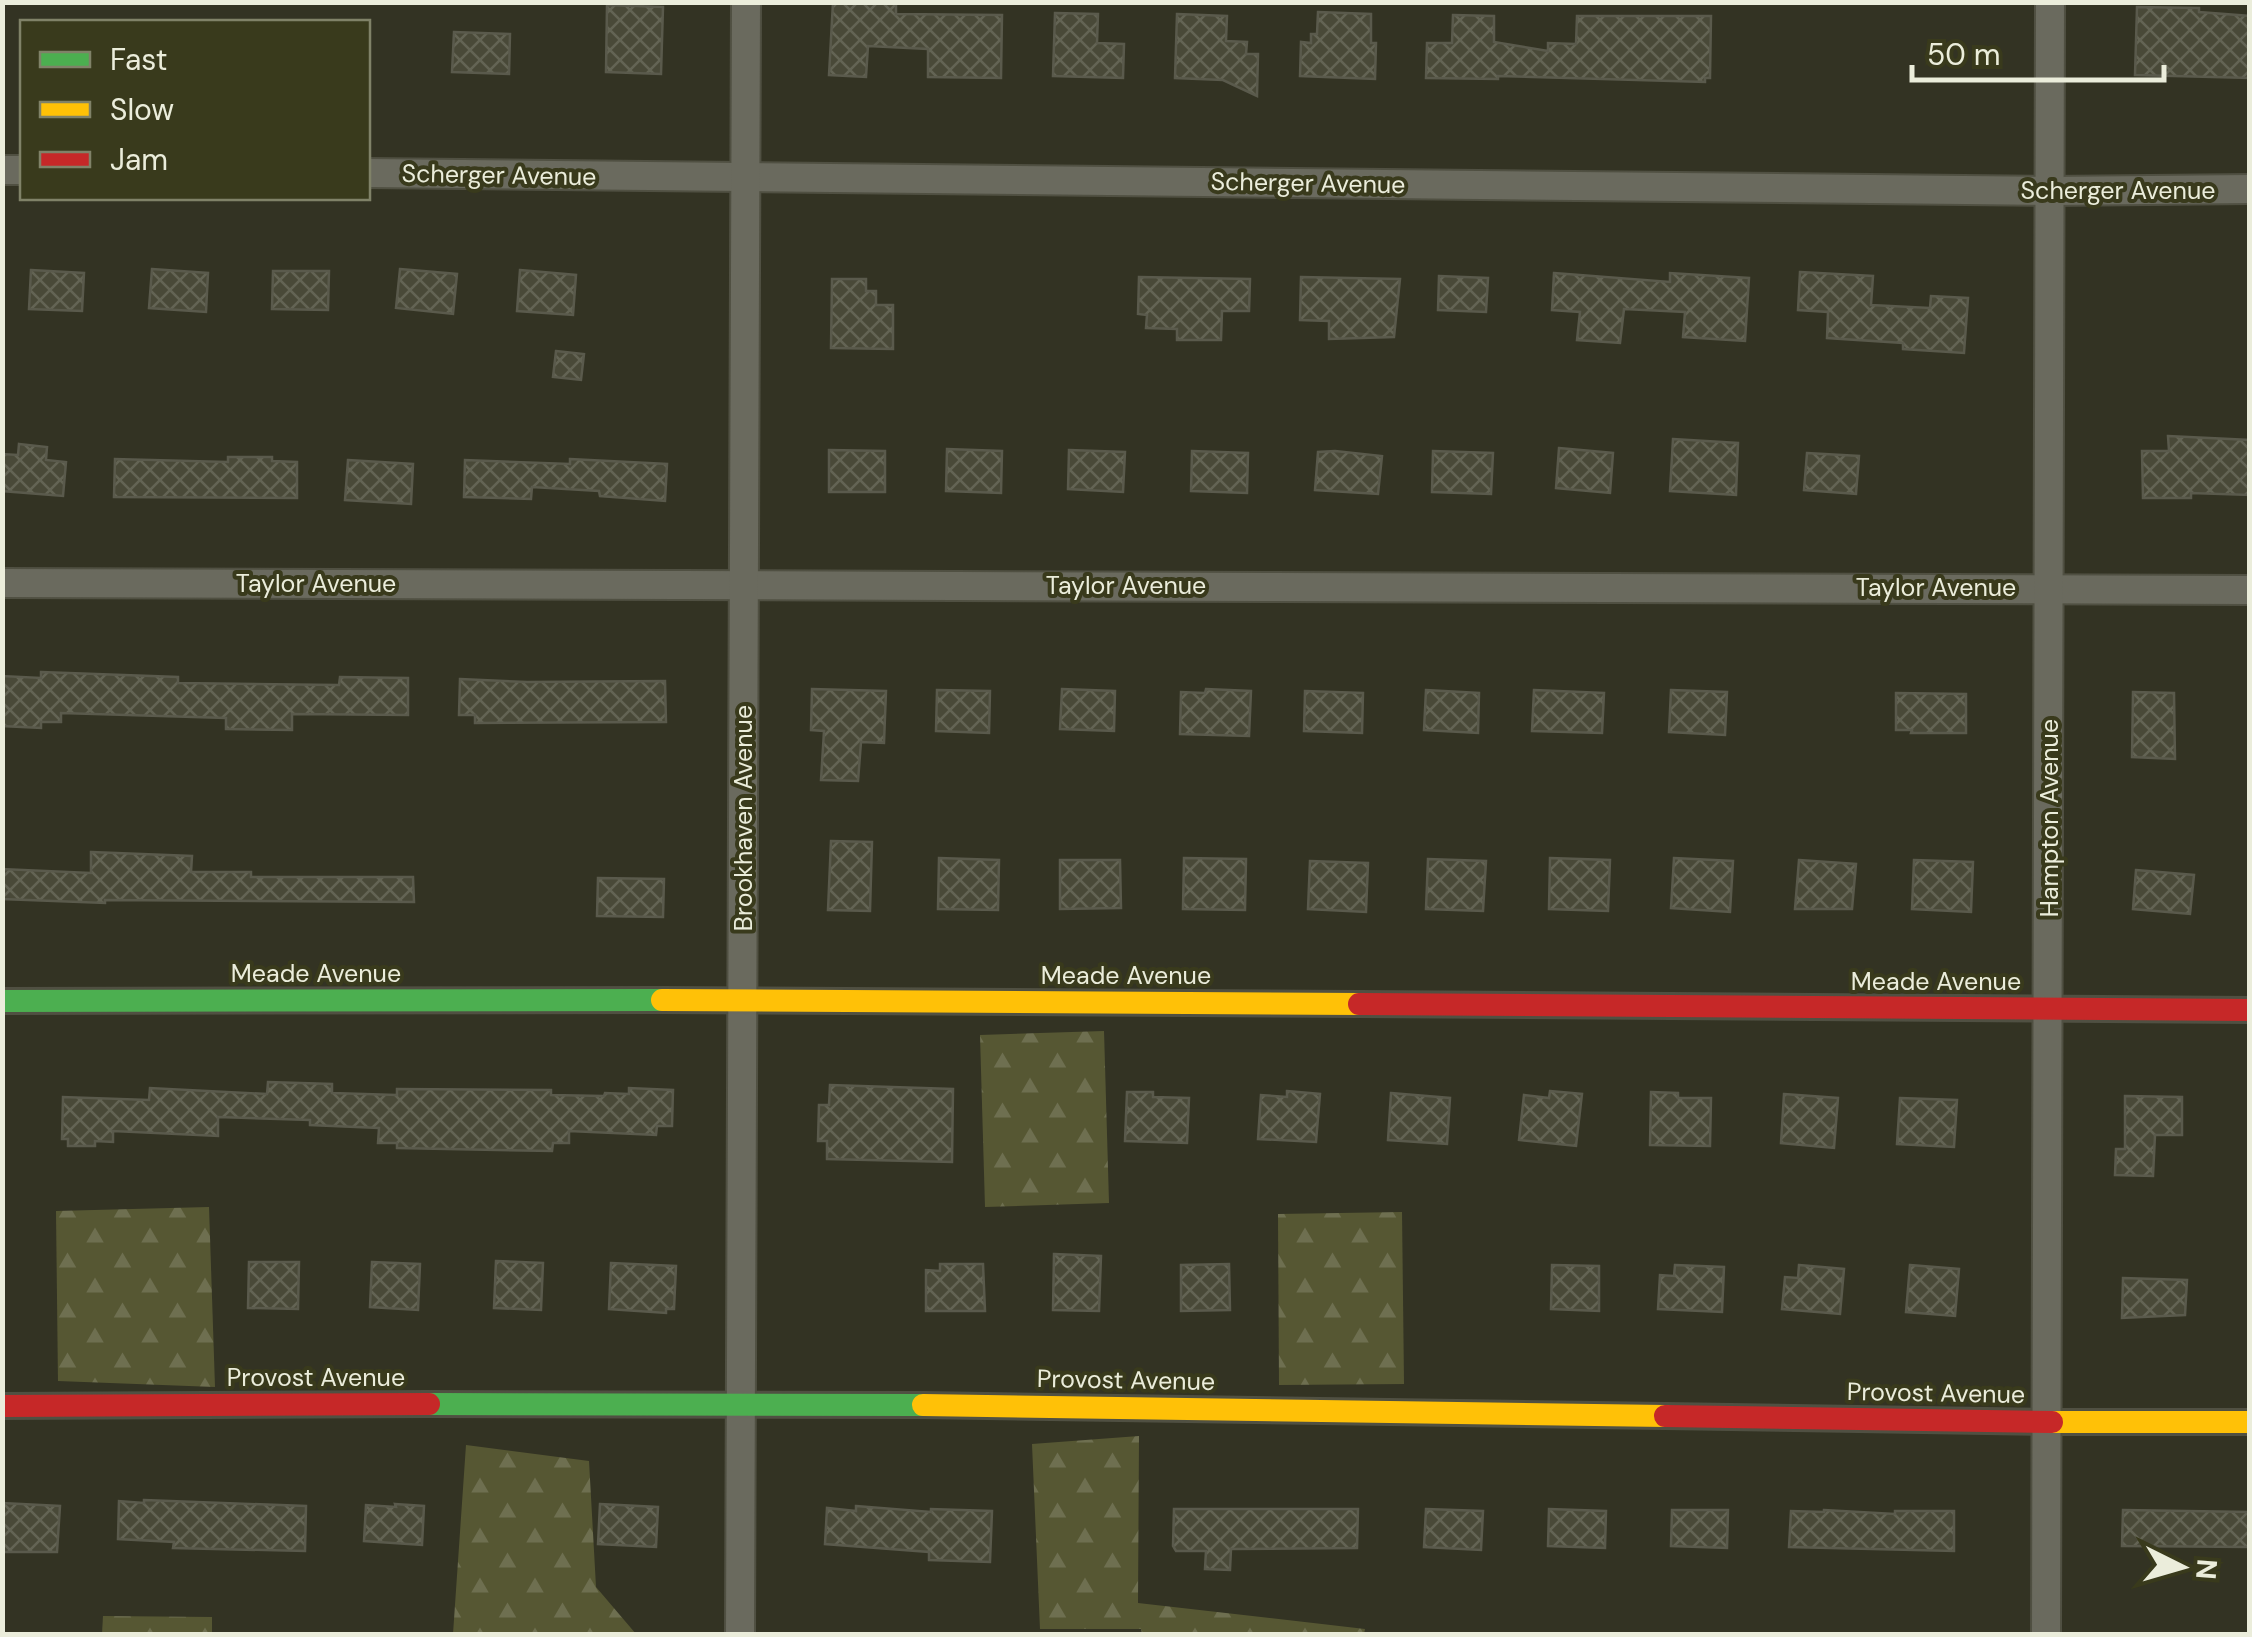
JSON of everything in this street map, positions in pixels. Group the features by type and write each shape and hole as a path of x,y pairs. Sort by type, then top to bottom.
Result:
{"street":[{"name":"Brookhaven Avenue","path":"740,1634 746,2"},
{"name":"Hampton Avenue","path":"2046,1634 2050,2"},
{"name":"Scherger Avenue","path":"370,174 2250,189"},
{"name":"Taylor Avenue","path":"2,583 2250,590"},
{"name":"Meade Avenue","path":"2,1001 742,1000 2250,1010"},
{"name":"Provost Avenue","path":"2,1406 740,1402 2250,1422"}],"green space":[{"path":"1104,1031 1109,1203 985,1207 980,1035"},
{"path":"209,1207 215,1387 58,1381 56,1211"},
{"path":"1402,1212 1404,1384 1279,1385 1278,1214"},
{"path":"1139,1436 1138,1603 1365,1629 1364,1634 1142,1634 1141,1629 1040,1629 1032,1444"},
{"path":"466,1445 589,1461 596,1587 636,1634 453,1634"},
{"path":"103,1616 212,1617 212,1634 102,1634"}],"building":[{"path":"833,2 896,4 896,14 1002,15 1001,78 928,77 928,49 868,46 866,77 829,75"},
{"path":"607,5 663,7 661,74 606,72"},
{"path":"2137,7 2199,8 2199,12 2250,16 2250,78 2135,75"},
{"path":"1318,12 1371,14 1371,43 1376,43 1375,79 1300,76 1301,42 1311,43 1311,34 1317,34"},
{"path":"1055,13 1098,14 1097,43 1124,44 1123,78 1053,76"},
{"path":"1177,14 1227,16 1226,41 1247,42 1246,54 1258,54 1257,96 1223,80 1175,78"},
{"path":"1453,15 1494,16 1494,42 1548,51 1548,43 1576,44 1577,16 1711,16 1710,78 1705,78 1705,82 1498,76 1426,78 1427,43 1452,43"},
{"path":"454,32 510,34 509,74 452,72"},
{"path":"152,269 208,273 206,312 149,308"},
{"path":"400,269 457,274 453,314 396,308"},
{"path":"31,270 84,273 82,311 29,309"},
{"path":"520,270 576,275 573,315 517,311"},
{"path":"273,271 329,271 328,310 272,309"},
{"path":"1800,272 1873,276 1871,305 1930,308 1931,296 1968,298 1964,353 1903,349 1903,343 1827,338 1828,312 1798,310"},
{"path":"1554,273 1670,282 1670,273 1749,278 1745,341 1683,337 1685,312 1624,309 1620,343 1577,340 1580,312 1552,310"},
{"path":"1439,276 1488,278 1486,312 1438,310"},
{"path":"1139,277 1250,279 1249,311 1222,311 1221,340 1177,340 1177,329 1146,328 1147,315 1138,314"},
{"path":"1301,277 1400,279 1394,337 1329,339 1329,321 1300,320"},
{"path":"832,279 866,279 866,291 876,291 876,305 893,305 893,349 831,348"},
{"path":"556,351 584,354 581,380 553,377"},
{"path":"2168,436 2250,440 2250,495 2191,493 2191,498 2143,498 2142,451 2169,451"},
{"path":"1673,439 1738,443 1736,495 1670,491"},
{"path":"19,444 47,447 46,460 66,462 63,496 2,491 2,454 18,455"},
{"path":"1559,448 1613,453 1610,493 1556,488"},
{"path":"947,449 1002,451 1001,493 946,491"},
{"path":"829,450 885,451 885,492 829,492"},
{"path":"1069,450 1125,452 1123,492 1068,489"},
{"path":"1192,451 1248,453 1247,493 1191,491"},
{"path":"1433,451 1493,453 1491,494 1432,492"},
{"path":"1318,452 1382,456 1378,494 1315,490"},
{"path":"1807,453 1859,456 1856,494 1804,490"},
{"path":"228,457 272,457 272,461 297,462 297,498 114,497 115,459 228,462"},
{"path":"570,459 667,464 665,501 600,496 599,491 532,487 531,499 464,497 465,460 570,464"},
{"path":"348,460 413,464 411,504 345,500"},
{"path":"41,672 178,677 178,683 339,685 340,677 408,678 408,715 292,714 292,730 226,729 226,718 61,713 61,722 41,722 41,728 2,726 2,676 41,678"},
{"path":"460,679 665,681 666,722 475,723 475,715 459,715"},
{"path":"812,689 886,691 884,743 861,742 858,781 821,780 824,731 811,730"},
{"path":"1062,689 1115,691 1114,731 1060,729"},
{"path":"1206,689 1251,691 1249,736 1180,734 1181,692 1205,693"},
{"path":"937,690 990,691 989,733 936,731"},
{"path":"1426,690 1479,693 1478,733 1424,730"},
{"path":"1534,690 1604,693 1602,733 1532,731"},
{"path":"1671,690 1727,692 1725,735 1669,732"},
{"path":"1305,691 1363,693 1362,733 1304,731"},
{"path":"2133,692 2174,693 2175,759 2132,757"},
{"path":"1896,693 1966,694 1966,733 1896,730"},
{"path":"831,841 872,842 870,911 828,910"},
{"path":"91,852 192,856 191,872 251,872 251,877 413,877 414,902 105,903 2,899 2,869 91,873"},
{"path":"939,858 999,860 998,910 938,909"},
{"path":"1184,858 1246,859 1245,910 1183,909"},
{"path":"1550,858 1610,860 1608,911 1549,909"},
{"path":"1674,858 1733,861 1730,912 1671,908"},
{"path":"1428,859 1486,861 1483,911 1426,909"},
{"path":"1060,860 1120,860 1121,908 1060,909"},
{"path":"1799,860 1856,864 1852,909 1795,909"},
{"path":"1914,860 1973,862 1971,912 1912,909"},
{"path":"1310,861 1368,863 1366,912 1308,909"},
{"path":"2136,870 2194,875 2190,914 2133,909"},
{"path":"598,878 664,879 663,917 597,916"},
{"path":"268,1082 332,1084 332,1093 397,1095 397,1089 551,1090 551,1095 604,1096 629,1094 629,1088 673,1090 672,1126 657,1126 656,1135 569,1131 569,1143 553,1143 552,1151 397,1148 397,1143 378,1143 379,1128 310,1125 310,1120 218,1117 218,1136 113,1131 113,1142 95,1141 95,1146 68,1146 68,1139 62,1139 63,1097 149,1100 150,1088 267,1094"},
{"path":"830,1085 953,1089 952,1162 827,1159 827,1141 818,1141 819,1105 829,1105"},
{"path":"1287,1091 1320,1094 1316,1142 1258,1139 1261,1095 1287,1097"},
{"path":"1550,1091 1582,1094 1576,1146 1519,1140 1524,1095 1549,1098"},
{"path":"1127,1092 1189,1098 1187,1143 1125,1141"},
{"path":"1651,1092 1678,1093 1678,1098 1711,1098 1710,1146 1650,1145"},
{"path":"1391,1093 1450,1098 1447,1144 1388,1140"},
{"path":"1784,1094 1838,1098 1834,1148 1781,1143"},
{"path":"2125,1096 2182,1097 2182,1135 2155,1135 2153,1176 2115,1175 2116,1149 2125,1149"},
{"path":"1900,1098 1957,1100 1954,1147 1897,1144"},
{"path":"1054,1254 1101,1256 1099,1311 1053,1310"},
{"path":"496,1261 543,1263 541,1310 494,1308"},
{"path":"249,1262 299,1262 298,1309 248,1308"},
{"path":"372,1262 420,1264 418,1310 370,1307"},
{"path":"611,1263 676,1266 674,1309 666,1309 666,1313 609,1309"},
{"path":"940,1264 983,1264 985,1311 926,1311 926,1270 940,1271"},
{"path":"1229,1264 1230,1310 1181,1311 1181,1265"},
{"path":"1552,1265 1599,1266 1599,1311 1551,1309"},
{"path":"1675,1265 1724,1267 1722,1312 1658,1309 1660,1275 1674,1276"},
{"path":"1799,1265 1844,1269 1840,1314 1782,1309 1785,1277 1798,1278"},
{"path":"1910,1265 1959,1269 1955,1316 1906,1312"},
{"path":"2123,1278 2187,1280 2185,1315 2122,1318"},
{"path":"119,1501 306,1506 305,1551 173,1548 174,1542 118,1539"},
{"path":"2,1503 60,1506 57,1552 2,1552"},
{"path":"395,1504 424,1506 422,1545 364,1541 366,1505 396,1507"},
{"path":"600,1504 658,1507 656,1547 598,1544"},
{"path":"856,1506 931,1512 992,1511 990,1562 929,1560 929,1552 825,1544 827,1508 856,1511"},
{"path":"1174,1509 1358,1509 1357,1548 1231,1549 1230,1570 1205,1569 1206,1551 1176,1551 1173,1546"},
{"path":"1426,1509 1483,1511 1481,1550 1424,1547"},
{"path":"1549,1509 1606,1511 1605,1548 1548,1546"},
{"path":"1672,1510 1728,1510 1727,1548 1671,1546"},
{"path":"2123,1510 2250,1512 2250,1547 2122,1546"},
{"path":"1791,1511 1895,1514 1954,1511 1954,1551 1789,1547"}],"traffic: fast":[{"path":"2,1001 662,1000"},
{"path":"429,1404 923,1405"}],"traffic: slow":[{"path":"662,1000 1359,1004"},
{"path":"923,1405 1665,1416"},
{"path":"2052,1422 2250,1422"}],"traffic: jam":[{"path":"1359,1004 2250,1010"},
{"path":"2,1406 429,1404"},
{"path":"1665,1416 2052,1422"}]}
